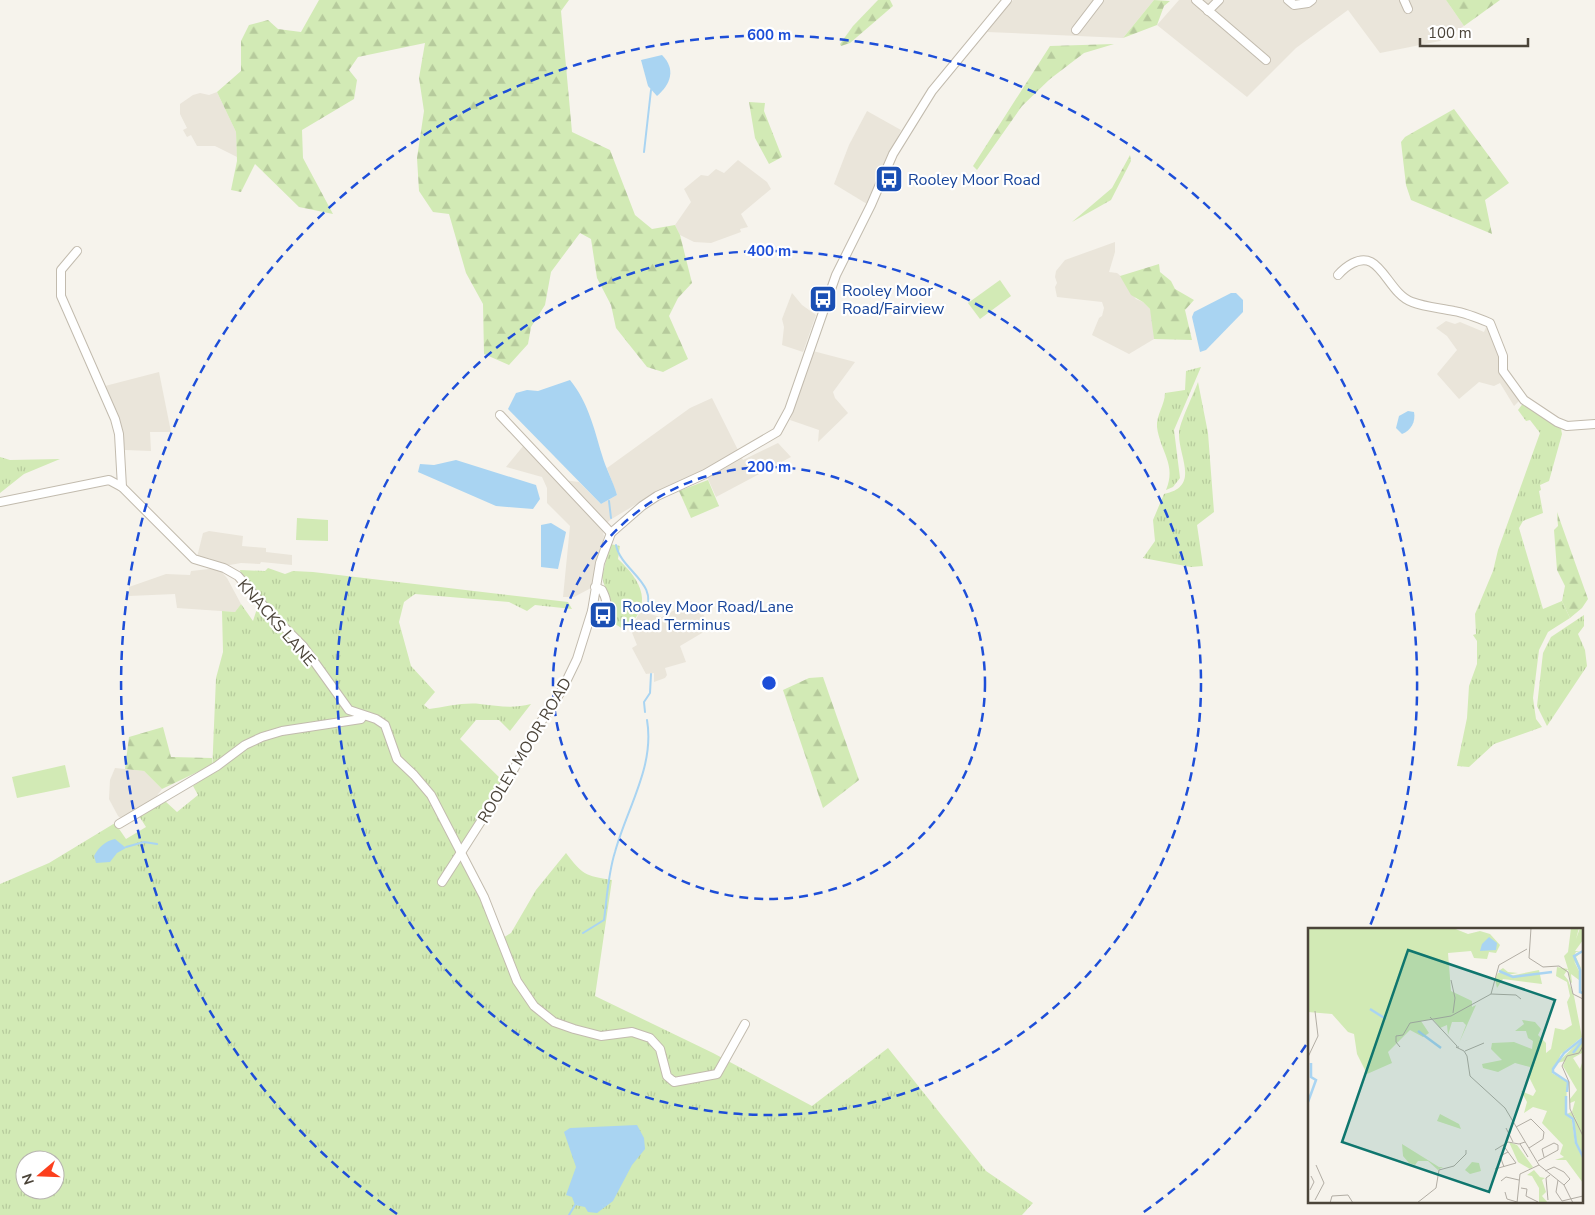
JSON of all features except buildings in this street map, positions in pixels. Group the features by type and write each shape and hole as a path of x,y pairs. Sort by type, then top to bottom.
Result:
{"street":[{"name":"ROOLEY MOOR ROAD","path":"442,882 562,690 577,659 592,611 600,563 611,533 642,506 657,496 706,474 777,432 789,410 836,275 872,205 894,154 932,91 1007,0"},
{"path":"1076,30 1099,0"},
{"path":"1196,0 1266,60"},
{"path":"1208,11 1219,0"},
{"path":"1288,0 1294,5 1308,3 1312,0"},
{"path":"1404,0 1408,9"},
{"path":"77,251 61,270 61,296 120,434 122,488"},
{"path":"1338,275 1354,263 1364,260 1372,262 1391,285 1412,302 1456,311 1490,323 1503,356 1503,370 1524,400 1566,426 1595,424"},
{"path":"500,415 611,533"},
{"name":"KNACKS LANE","path":"0,502 109,480 122,488 194,559 224,568 238,576 269,612 303,646 349,710 376,719 385,725 397,759 414,774 431,795 484,897 517,981 534,1006 554,1022 601,1036 632,1032 650,1038 660,1049 667,1076 674,1082 717,1074 745,1024"},
{"name":"ROOLEY MOOR ROAD","path":"592,611 602,612 606,605 602,590 595,587"},
{"path":"119,824 217,766 244,745 282,731 327,726 361,719 363,716"}],"shaded area":[{"path":"1013,0 1154,0 1123,38 987,32"},
{"path":"1179,0 1446,0 1464,26 1440,41 1380,53 1348,10 1296,48 1247,97 1157,25"},
{"path":"217,92 236,132 237,157 215,146 197,146 191,135 187,137 183,130 187,128 180,114 180,104 193,95 200,93 209,95"},
{"path":"867,111 901,130 867,204 834,184 849,145"},
{"path":"738,160 767,182 771,189 741,214 748,227 740,229 741,232 711,243 694,242 680,235 675,225 691,202 684,189 701,175 708,176 716,169 724,173"},
{"path":"1115,242 1115,252 1109,272 1117,273 1124,279 1127,287 1136,299 1143,302 1150,309 1153,317 1154,339 1129,354 1092,335 1099,318 1102,316 1104,308 1102,302 1057,297 1055,287 1057,283 1056,271 1065,260"},
{"path":"792,293 802,305 816,315 803,352 782,345 784,327 782,319"},
{"path":"1446,321 1455,324 1460,322 1484,332 1487,325 1521,399 1514,406 1500,383 1494,386 1479,382 1459,399 1437,374 1457,350 1447,336 1436,328"},
{"path":"813,351 855,362 833,392 835,398 848,413 818,442 819,430 790,420"},
{"path":"159,372 171,432 150,432 151,451 125,450 121,424 105,386"},
{"path":"712,398 743,460 778,443 791,457 716,497 704,470 658,491 610,520 602,528 604,536 591,588 574,597 563,597 570,526 547,503 547,488 542,477 506,467 524,445 556,479 579,482 601,504 617,495 607,468 690,408"},
{"path":"209,531 243,536 242,546 266,548 266,552 292,555 292,565 261,562 260,564 241,563 224,566 209,558 197,557 203,533"},
{"path":"218,568 227,578 241,604 235,612 177,608 175,594 129,596 129,587 166,574 190,575 191,571"},
{"path":"691,601 701,615 703,614 709,626 707,630 680,646 686,662 665,668 667,675 665,678 654,682 654,673 646,674 632,648 637,645 629,625 635,621 640,612 662,617"},
{"path":"115,768 144,771 162,789 156,797 122,819 118,816 109,799 110,780"}],"green space":[{"path":"319,0 569,0 561,11 572,132 610,150 635,215 652,229 675,225 680,235 692,283 678,298 669,316 688,359 663,372 647,367 616,328 611,305 597,278 591,239 580,233 551,272 545,305 531,327 528,344 509,365 484,354 483,304 466,273 449,214 433,212 419,191 417,158 424,111 419,78 425,43 358,57 349,70 357,80 354,99 302,130 303,158 333,214 299,207 255,164 241,192 231,190 237,161 236,132 217,92 241,71 241,41 249,25 268,20 278,29 301,32"},
{"path":"878,0 890,0 893,6 850,43 841,46 840,44 853,26"},
{"path":"1154,0 1170,1 1164,6 1157,25 1123,38"},
{"path":"1446,0 1500,0 1464,26"},
{"path":"1114,44 1084,53 1050,79 1022,106 977,170 973,166 1050,46"},
{"path":"749,102 765,103 764,111 782,157 769,164 755,138"},
{"path":"1454,109 1509,183 1485,200 1492,234 1411,200 1406,185 1401,142 1405,137"},
{"path":"1130,155 1131,161 1111,200 1072,222 1112,188"},
{"path":"1159,264 1160,272 1171,281 1175,289 1194,300 1185,310 1192,340 1154,339 1150,309 1131,295 1120,276"},
{"path":"1000,280 1011,296 980,319 968,303"},
{"path":"1201,367 1174,430 1180,478 1173,487 1166,490 1170,473 1169,465 1157,427 1165,393 1185,390 1186,371"},
{"path":"1198,382 1208,433 1214,512 1197,525 1203,566 1191,567 1143,558 1155,541 1153,520 1164,494 1182,485 1185,478 1179,433"},
{"path":"1524,402 1561,429 1562,434 1549,481 1540,485 1541,490 1539,491 1543,513 1523,521 1519,528 1543,609 1562,601 1570,618 1548,632 1539,650 1533,698 1536,719 1542,727 1494,744 1469,767 1457,766 1467,718 1469,686 1477,664 1477,641 1473,635 1476,634 1475,614 1493,571 1498,550 1540,433 1530,420 1526,421 1518,410"},
{"path":"0,457 10,460 60,459 24,474 0,493"},
{"path":"708,480 719,506 691,518 679,491"},
{"path":"1557,512 1588,599 1582,608 1570,618 1562,601 1565,586 1557,570 1554,530 1558,526"},
{"path":"297,518 328,520 328,541 296,540"},
{"path":"610,544 620,546 618,559 633,576 641,594 642,603 639,612 633,621 623,629 612,622 606,615 610,605 602,577"},
{"path":"268,568 285,574 293,571 313,572 568,602 572,609 535,605 527,611 509,602 415,594 404,602 399,622 411,666 435,692 424,705 429,709 468,704 512,707 531,704 510,731 499,720 476,720 460,739 502,780 455,854 471,878 498,941 511,933 536,890 566,853 576,866 585,873 612,880 595,996 713,1053 812,1106 888,1048 986,1171 1033,1203 1022,1215 0,1215 0,884 49,863 115,823 126,839 146,827 139,816 165,801 177,812 198,795 193,786 212,773 216,678 223,652 222,611 235,612 241,604 253,621 261,596 241,574 240,570 265,571"},
{"path":"1584,615 1584,626 1578,634 1585,650 1587,666 1547,726 1537,706 1543,653 1551,637"},
{"path":"823,677 859,780 823,808 783,690 809,678"},
{"path":"163,727 171,757 212,758 212,765 162,789 144,771 125,769 129,737"},
{"path":"65,765 70,787 17,798 12,777"}],"water":[{"path":"662,55 669,66 670,76 666,86 657,96 648,86 641,60"},
{"path":"1231,293 1236,293 1243,300 1243,312 1206,350 1200,352 1192,317 1194,312"},
{"path":"570,380 590,416 617,495 601,504 508,409 516,393 527,390 538,391"},
{"path":"1408,411 1414,412 1413,422 1408,431 1402,434 1396,428 1399,416"},
{"path":"456,460 536,485 540,499 533,509 496,506 418,472 420,464 434,465"},
{"path":"551,523 566,532 558,569 541,567 541,525"},
{"path":"115,839 126,848 117,853 110,862 96,863 94,856 98,850 105,843"},
{"path":"637,1125 644,1138 645,1149 632,1165 613,1201 597,1213 588,1212 585,1207 575,1205 572,1197 566,1195 576,1167 564,1132 570,1128"}],"waterway":[{"path":"644,152 651,90"},
{"path":"609,501 611,518"},
{"path":"616,545 619,554 644,585 648,593 645,613"},
{"path":"645,712 644,702 650,693 651,674"},
{"path":"583,933 604,920 613,860 644,770 647,754 647,720"},
{"path":"126,847 144,842 157,844"},
{"path":"569,1215 575,1205"}],"place":[{"name":"Rooley Moor Road","path":"889,179"},
{"name":"Rooley Moor Road/Fairview","path":"823,299"},
{"name":"Rooley Moor Road/Lane Head Terminus","path":"603,615"}]}
